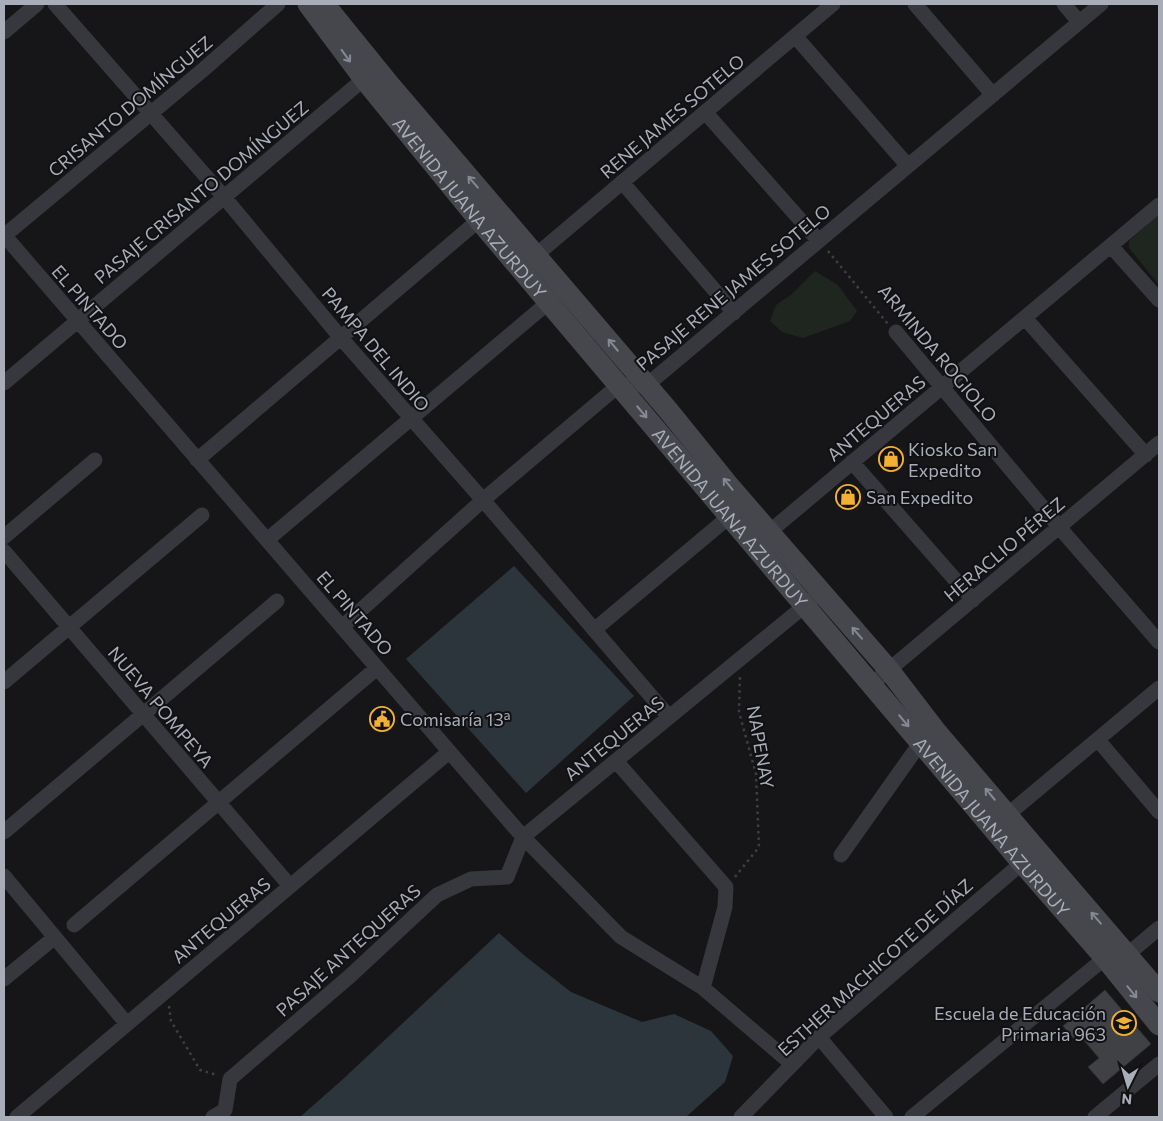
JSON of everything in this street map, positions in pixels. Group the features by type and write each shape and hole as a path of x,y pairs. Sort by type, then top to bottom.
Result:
{"main road":[{"name":"AVENIDA JUANA AZURDUY","path":"308,4 370,74 557,295 647,385 738,510"},
{"name":"AVENIDA JUANA AZURDUY","path":"324,4 370,74"},
{"name":"AVENIDA JUANA AZURDUY","path":"487,213 535,256 557,295 619,385 738,510 762,538 821,592 889,670 928,736"},
{"name":"AVENIDA JUANA AZURDUY","path":"762,538 805,606 872,684 928,736 1000,821 1159,1025"},
{"name":"AVENIDA JUANA AZURDUY","path":"1027,854 1128,954 1159,992"}],"street":[{"path":"4,32 37,4"},
{"name":"PAMPA DEL INDIO","path":"55,4 224,197 340,338 483,500 669,717"},
{"name":"CRISANTO DOMÍNGUEZ","path":"4,236 278,4"},
{"name":"RENE JAMES SOTELO","path":"535,256 833,4"},
{"path":"915,4 993,95"},
{"path":"1064,4 1080,22"},
{"name":"PASAJE RENE JAMES SOTELO","path":"619,385 647,385 1102,4"},
{"path":"795,36 908,166"},
{"name":"PASAJE CRISANTO DOMÍNGUEZ","path":"4,383 370,74"},
{"path":"705,112 819,241"},
{"path":"622,182 734,313"},
{"name":"ANTEQUERAS","path":"762,538 1159,205"},
{"path":"197,460 487,213"},
{"name":"EL PINTADO","path":"4,236 523,837 621,937 703,988 792,1064"},
{"path":"1111,246 1159,300"},
{"path":"267,540 557,295"},
{"path":"1025,318 1146,455"},
{"name":"ARMINDA ROGIOLO","path":"896,332 1059,527 1159,642"},
{"path":"342,627 483,500 619,385"},
{"name":"HERACLIO PÉREZ","path":"872,684 1159,443"},
{"path":"4,538 95,460"},
{"path":"852,462 973,600"},
{"path":"594,630 738,510"},
{"path":"4,682 202,515"},
{"name":"NUEVA POMPEYA","path":"4,551 290,886"},
{"name":"ANTEQUERAS","path":"523,837 821,592"},
{"path":"4,832 277,601"},
{"path":"74,925 377,668"},
{"path":"1000,821 1159,688"},
{"path":"841,855 928,736"},
{"path":"1098,740 1159,812"},
{"name":"ANTEQUERAS","path":"17,1117 449,752"},
{"path":"616,761 726,887 725,907 703,988"},
{"name":"PASAJE ANTEQUERAS","path":"230,1079 350,976 437,895 471,879 507,877 523,837"},
{"name":"ESTHER MACHICOTE DE DÍAZ","path":"741,1117 819,1037 1027,854"},
{"path":"4,876 127,1024"},
{"path":"912,1117 1105,958 1128,954 1159,928"},
{"path":"4,979 55,937"},
{"path":"819,1037 886,1117"},
{"path":"1095,1117 1159,1064"},
{"path":"213,1117 225,1110 230,1079"}],"path":[{"name":"ARMINDA ROGIOLO","path":"819,241 896,332"},
{"name":"NAPENAY","path":"726,887 759,847 756,774 739,712 740,659"},
{"path":"167,990 171,1021 200,1070 230,1079"}],"shaded area":[{"path":"1159,214 1159,285 1129,248 1129,241"},
{"path":"815,271 838,285 857,311 850,321 803,338 782,332 770,321 776,305 792,294"},
{"path":"514,566 634,696 526,793 406,659"},
{"path":"499,933 571,992 642,1022 674,1014 711,1031 733,1056 725,1082 686,1117 300,1117 342,1080"}],"building":[{"path":"1105,990 1151,1044 1103,1084 1088,1067 1099,1058 1081,1037 1076,1041 1063,1026"}],"place":[{"name":"Kiosko San Expedito","path":"891,459"},
{"name":"San Expedito","path":"848,497"},
{"name":"Comisaría 13ª","path":"382,719"},
{"name":"Escuela de Educación Primaria 963","path":"1124,1023"}]}
